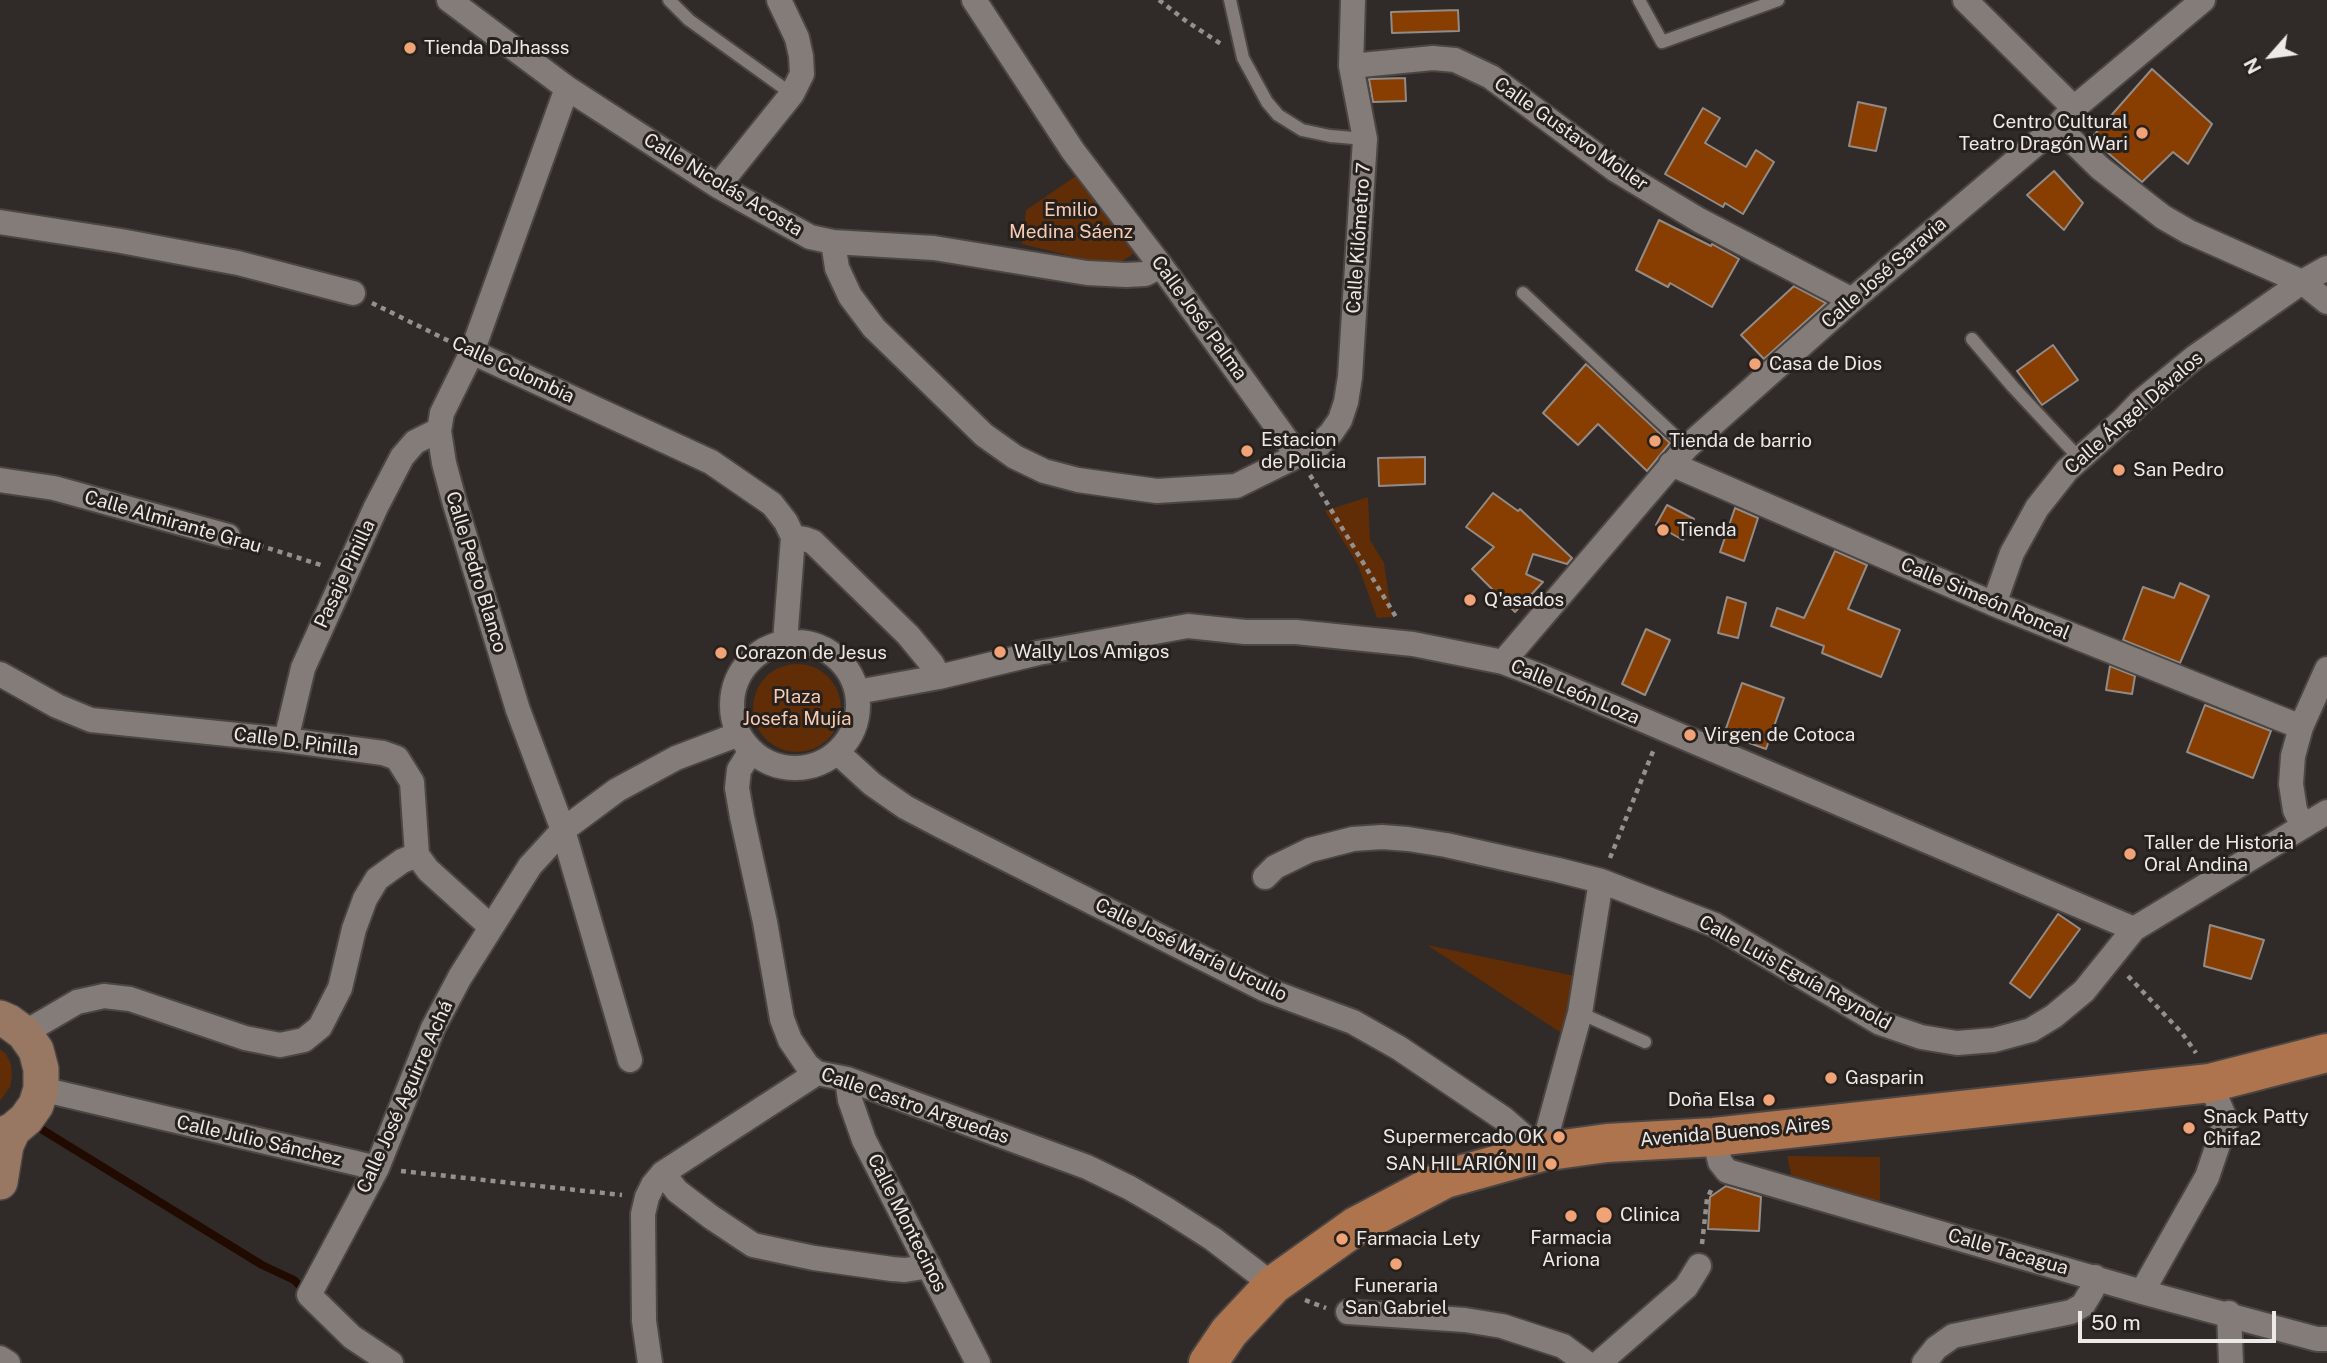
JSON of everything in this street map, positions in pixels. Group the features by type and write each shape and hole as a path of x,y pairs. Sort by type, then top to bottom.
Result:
{"main road":[{"path":"3,1153 36,1105 41,1089 41,1069 36,1050 12,1026"},
{"name":"Avenida Buenos Aires","path":"1208,1363 1229,1332 1273,1285 1356,1226 1445,1179 1542,1152 1607,1143 1721,1154 2210,1083 2327,1053"}],"street":[{"name":"Calle Nicolás Acosta","path":"449,0 567,88 718,186 810,237 833,242 934,248 1087,273 1145,274 1161,265"},
{"path":"718,186 792,94 802,74 797,38 779,0"},
{"name":"Calle José Palma","path":"974,0 1073,151 1161,265 1298,456"},
{"name":"Calle Kilómetro 7","path":"833,242 837,268 846,287 859,310 874,328 984,435 1015,457 1044,471 1078,480 1157,491 1236,486 1319,445 1340,420 1346,402 1350,377 1364,139 1351,66 1353,0"},
{"path":"1965,0 2074,108"},
{"name":"Calle José Saravia","path":"1503,662 1679,455 1852,300 2203,0"},
{"name":"Calle Gustavo Moller","path":"1351,66 1433,58 1455,60 1491,77 1616,170 1699,219 1852,300"},
{"name":"Calle Pedro Blanco","path":"567,88 472,352 442,413 439,431 455,504 510,684 563,830 630,1060"},
{"path":"2057,126 2100,169 2162,217 2189,232 2302,282 2327,302"},
{"path":"0,222 238,263 353,293"},
{"name":"Calle Ángel Dávalos","path":"1994,604 2012,553 2037,508 2079,458 2098,444 2140,402 2195,357 2302,282 2327,268"},
{"name":"Calle Colombia","path":"472,352 711,462 772,504 786,522 793,537"},
{"name":"Pasaje Pinilla","path":"286,740 303,668 345,572 402,457 415,442 439,431"},
{"name":"Calle Simeón Roncal","path":"1679,455 1994,604 2301,727"},
{"name":"Calle Almirante Grau","path":"0,480 54,488 228,536"},
{"path":"785,642 793,537 805,538 813,542 908,635 939,677"},
{"name":"Calle León Loza","path":"857,692 939,677 1038,653 1188,626 1245,632 1296,632 1413,645 1503,662 2134,929"},
{"path":"785,642 805,642 824,649 840,661 852,678 857,692 857,716 851,734 837,752 824,761 806,767 786,767 768,761 745,742 733,714 733,694 739,676 751,660 766,648 785,642"},
{"path":"2303,827 2295,810 2291,784 2293,756 2301,727 2327,669"},
{"name":"Calle D. Pinilla","path":"0,674 57,706 90,720 383,752 397,758 412,782 417,855"},
{"name":"Calle José Aguirre Achá","path":"391,1363 352,1337 309,1295 377,1168 433,1028 491,927 530,866 563,830 617,790 676,758 745,742"},
{"name":"Calle Castro Arguedas","path":"745,742 737,788 782,1019 798,1053 807,1065 817,1073 847,1080 1087,1167 1130,1188 1213,1239 1273,1285"},
{"name":"Calle José María Urcullo","path":"837,752 872,784 905,807 943,827 1264,989 1365,1028 1476,1099 1542,1152"},
{"name":"Calle Luis Eguía Reynold","path":"1265,877 1275,867 1310,850 1353,839 1382,837 1446,845 1601,881 1715,925 1880,1023 1921,1037 1957,1042 1994,1040 2031,1030 2054,1016 2084,991 2134,929 2327,812"},
{"path":"12,1026 77,1002 104,996 130,999 245,1038 280,1045 304,1040 320,1027 340,988 354,929 365,899 377,879 402,861 417,855 428,870 491,927"},
{"path":"1542,1152 1580,1013 1601,881"},
{"path":"650,1363 643,1321 643,1213 647,1197 663,1173 817,1073"},
{"name":"Calle Montecinos","path":"847,1080 850,1100 864,1140 978,1363"},
{"path":"2142,1292 2207,1177 2226,1121 2210,1083"},
{"name":"Calle Julio Sánchez","path":"41,1089 377,1168"},
{"name":"Calle Tacagua","path":"1721,1154 2142,1292 2229,1313 2317,1339 2327,1339"},
{"path":"663,1173 677,1191 753,1245 814,1258 892,1269 929,1266"},
{"path":"1599,1363 1686,1287 1699,1266"},
{"path":"1924,1363 1936,1348 1953,1336 2071,1312 2083,1305 2092,1290 2095,1277"},
{"path":"1348,1312 1465,1320 1502,1326 1563,1346 1586,1363"},
{"path":"2229,1313 2231,1363"},
{"path":"0,1358 8,1363"}],"lane":[{"path":"669,0 689,20 792,94"},
{"path":"1230,0 1243,58 1267,102 1278,115 1302,130 1364,139"},
{"path":"1639,0 1662,42 1777,0"},
{"name":"Calle Simeón Roncal","path":"1523,293 1679,455"},
{"path":"1972,339 2012,387 2079,458"},
{"path":"1580,1013 1644,1042"}],"path":[{"path":"1159,0 1243,58"},
{"name":"Calle Colombia","path":"353,293 472,352"},
{"path":"1298,456 1413,645"},
{"name":"Calle Almirante Grau","path":"228,536 345,572"},
{"path":"1601,881 1662,729"},
{"path":"2109,959 2126,973 2182,1033 2192,1046 2210,1083"},
{"path":"1699,1266 1707,1199 1715,1183 1721,1154"},
{"path":"377,1168 647,1197"}],"green space":[{"name":"Emilio Medina Sáenz","path":"1082,172 1136,252 1118,264 1103,264 1022,244 1026,210"},
{"path":"1368,497 1370,540 1384,563 1392,617 1377,618 1358,565 1325,511"},
{"name":"Plaza Josefa Mujía","path":"797,664 814,667 828,677 838,691 841,708 838,725 828,739 814,749 797,752 780,749 766,739 756,725 753,708 756,691 766,677 780,667"},
{"path":"1427,945 1575,976 1563,1034"},
{"path":"0,1049 11,1064 12,1076 10,1087 0,1101"},
{"path":"1787,1156 1880,1157 1880,1210 1793,1182"}],"building":[{"path":"1458,10 1459,31 1392,33 1391,12"},
{"path":"2152,69 2212,124 2188,164 2173,152 2142,182 2094,141 2094,135"},
{"path":"1405,78 1406,101 1373,102 1369,79"},
{"path":"1858,102 1886,108 1876,151 1849,146"},
{"path":"1703,108 1720,118 1705,143 1746,167 1756,150 1774,162 1743,214 1725,203 1723,207 1665,174"},
{"path":"2054,171 2083,203 2064,230 2027,195"},
{"path":"1659,220 1739,259 1712,307 1670,283 1668,287 1636,270"},
{"path":"1794,286 1826,303 1764,359 1741,335"},
{"path":"2053,345 2078,380 2042,405 2017,371"},
{"path":"1586,364 1670,443 1647,471 1598,424 1578,445 1543,413"},
{"path":"1425,457 1425,484 1379,486 1378,458"},
{"path":"1493,493 1518,511 1520,509 1572,558 1567,564 1533,554 1526,574 1543,582 1515,612 1472,569 1494,547 1466,527"},
{"path":"1667,505 1694,519 1683,540 1656,525"},
{"path":"1735,508 1758,518 1744,561 1720,552"},
{"path":"1835,551 1867,565 1848,609 1900,630 1881,677 1822,653 1824,646 1771,626 1777,608 1804,618"},
{"path":"2180,583 2209,596 2180,663 2123,640 2143,587 2174,598"},
{"path":"1727,597 1746,603 1738,638 1718,633"},
{"path":"1646,629 1670,640 1645,695 1622,684"},
{"path":"2110,666 2135,676 2132,694 2106,690"},
{"path":"1742,683 1784,698 1766,749 1724,734"},
{"path":"2205,705 2271,731 2253,778 2187,752"},
{"path":"2058,914 2080,929 2030,998 2010,983"},
{"path":"2210,925 2264,940 2251,979 2204,966"},
{"path":"1726,1186 1761,1197 1759,1231 1708,1229 1710,1197"}],"waterway":[{"path":"33,1124 262,1265 294,1280 307,1293"}],"place":[{"name":"Tienda DaJhasss","path":"410,48"},
{"name":"Centro Cultural Teatro Dragón Wari","path":"2142,133"},
{"name":"Casa de Dios","path":"1755,364"},
{"name":"Tienda de barrio","path":"1655,441"},
{"name":"Estacion de Policia","path":"1247,451"},
{"name":"San Pedro","path":"2119,470"},
{"name":"Tienda","path":"1663,530"},
{"name":"Q'asados","path":"1470,600"},
{"name":"Wally Los Amigos","path":"1000,652"},
{"name":"Corazon de Jesus","path":"721,653"},
{"name":"Virgen de Cotoca","path":"1690,735"},
{"name":"Taller de Historia Oral Andina","path":"2130,854"},
{"name":"Gasparin","path":"1831,1078"},
{"name":"Doña Elsa","path":"1769,1100"},
{"name":"Snack Patty Chifa2","path":"2189,1128"},
{"name":"Supermercado OK","path":"1559,1137"},
{"name":"SAN HILARIÓN II","path":"1551,1164"},
{"name":"Clinica","path":"1604,1215"},
{"name":"Farmacia Ariona","path":"1571,1216"},
{"name":"Farmacia Lety","path":"1342,1239"},
{"name":"Funeraria San Gabriel","path":"1396,1264"}]}
